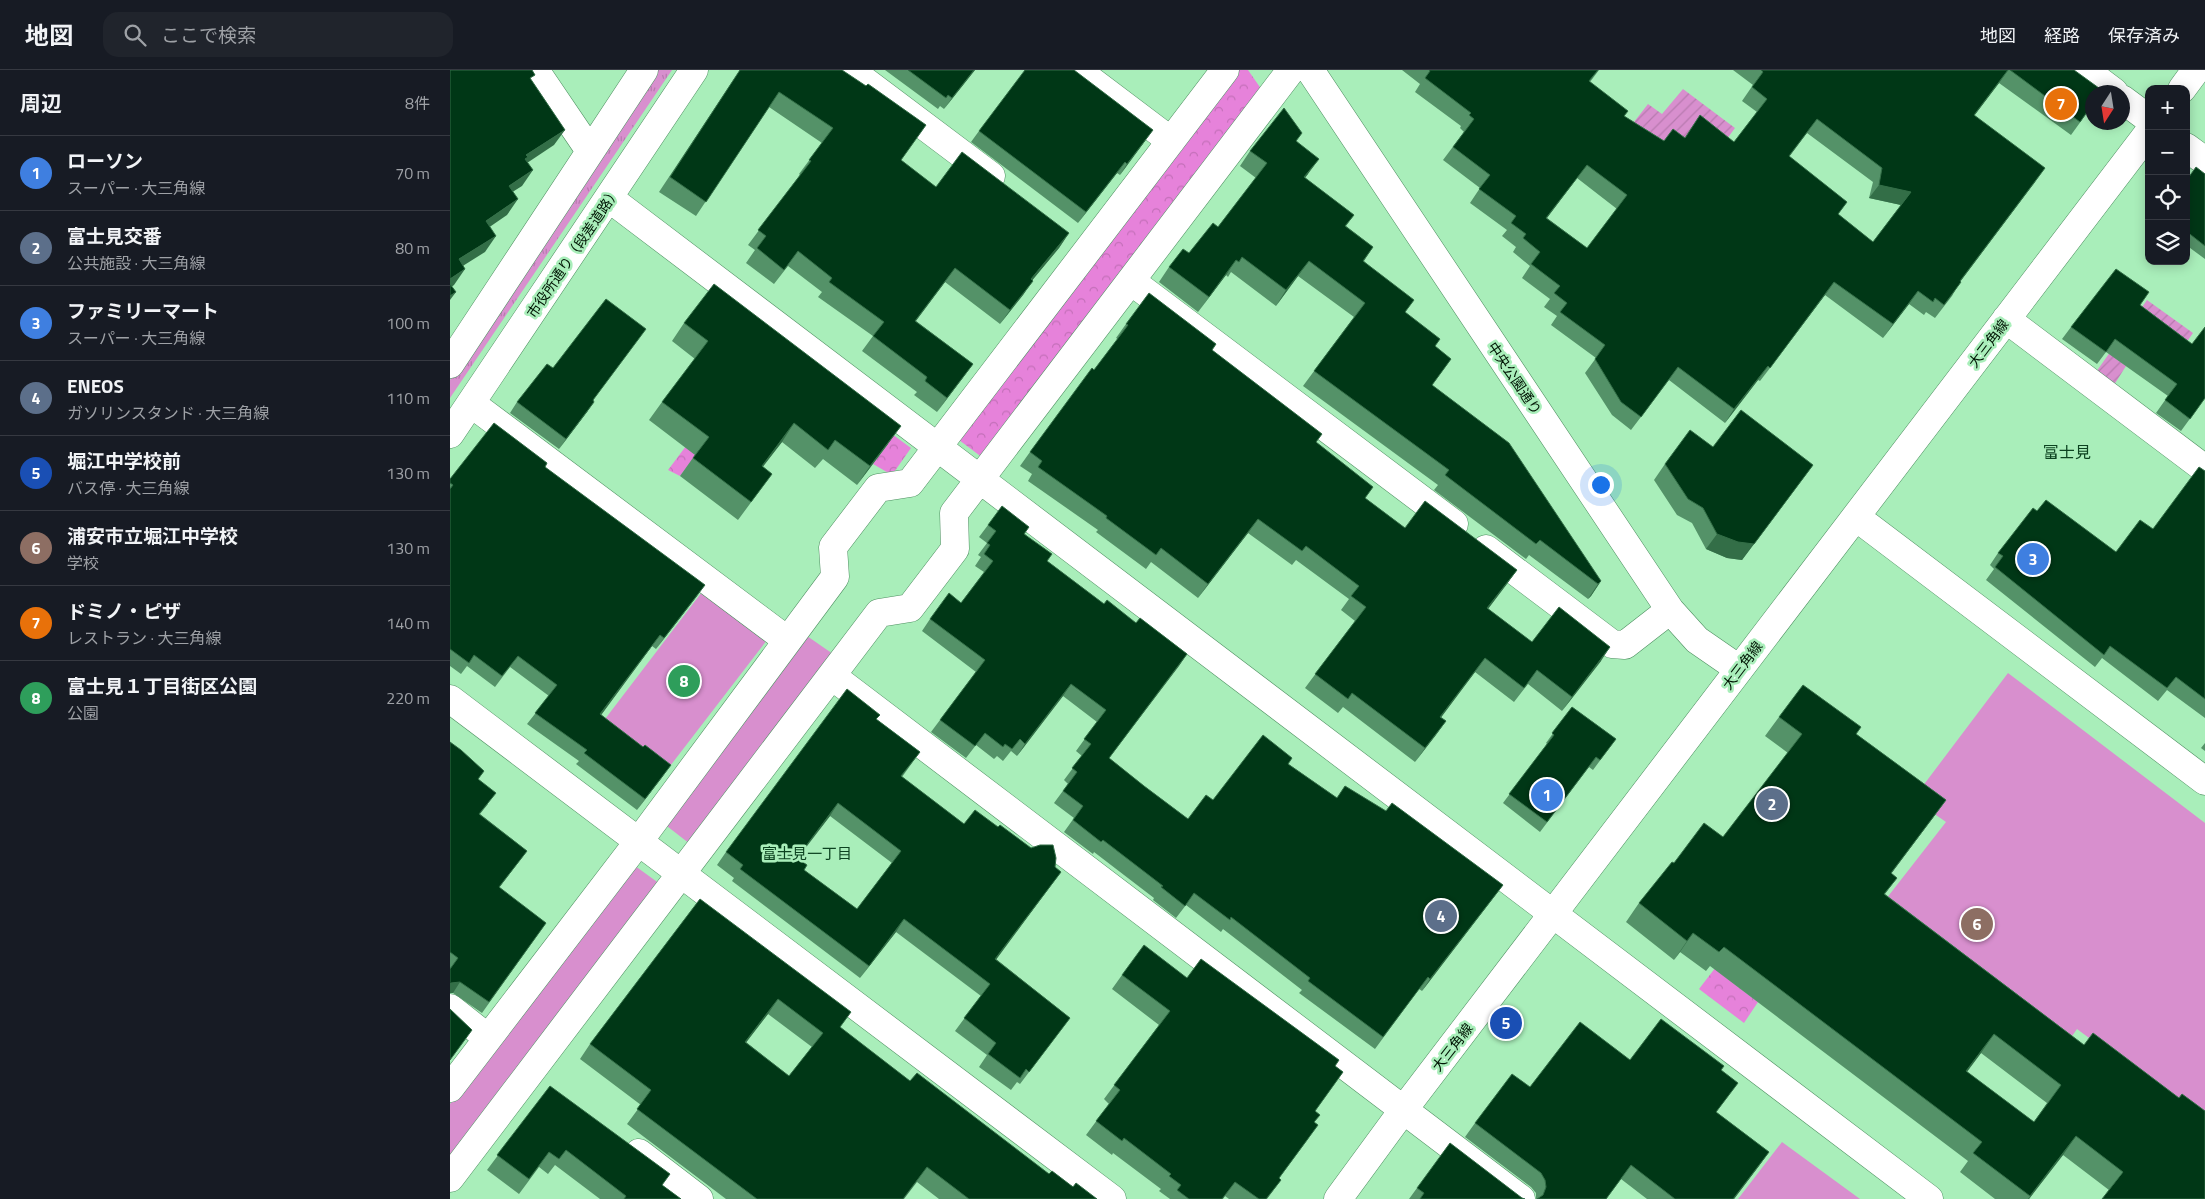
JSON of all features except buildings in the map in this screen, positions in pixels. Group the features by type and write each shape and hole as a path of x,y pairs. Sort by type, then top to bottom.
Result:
{"street":[{"path":"535,70 590,152"},
{"path":"450,364 644,70"},
{"name":"市役所通り（段差道路）","path":"450,434 472,404 694,70"},
{"path":"850,70 1009,190"},
{"path":"1077,70 1171,141"},
{"path":"450,1088 639,841 835,577 832,547 878,488 910,483 937,448 1080,244 1171,141 1225,70"},
{"path":"450,1178 539,1078 682,874 879,613 910,608 950,556 955,549 954,513 1291,70"},
{"name":"中央公園通り","path":"1310,70 1670,610 1697,640 1739,669"},
{"path":"2085,70 2105,85"},
{"path":"2185,85 2196,70"},
{"path":"2130,105 2145,115"},
{"name":"大三角線","path":"1338,1199 2145,137"},
{"path":"2190,150 2205,161"},
{"path":"609,198 1929,1199"},
{"path":"1132,281 1612,644 1626,645 1670,610"},
{"path":"2006,319 2205,469"},
{"path":"472,404 787,640"},
{"path":"1856,517 2205,781"},
{"path":"832,676 1521,1199"},
{"path":"450,699 1112,1199"},
{"path":"450,1008 488,1038"},
{"path":"616,1136 699,1199"}],"green space":[{"path":"657,70 672,70 450,398 450,380"},
{"path":"1235,70 1248,70 1264,93 983,458 955,437"},
{"path":"1683,89 1735,128 1718,151 1675,151 1603,162 1648,104 1662,114"},
{"path":"2147,300 2193,333 2179,353 2115,358 2126,366 2114,385 2096,372"},
{"path":"765,341 911,448 892,475 873,464 888,444 772,355 680,476 668,470"},
{"path":"702,592 767,640 667,770 602,723"},
{"path":"807,636 833,654 690,844 663,823"},
{"path":"2008,673 2205,823 2205,1124 2077,1029 2065,1046 1879,908 1946,822 1913,799"},
{"path":"1799,859 1733,983 1758,1002 1744,1023 1699,989"},
{"path":"631,863 660,884 450,1158 450,1104"},
{"path":"1782,1142 1860,1199 1738,1199"}],"place":[{"name":"ドミノ・ピザ","path":"2061,104"},
{"name":"ファミリーマート","path":"2033,559"},
{"name":"富士見１丁目街区公園","path":"684,681"},
{"name":"ローソン","path":"1547,795"},
{"name":"富士見交番","path":"1772,804"},
{"name":"ENEOS","path":"1441,916"},
{"name":"浦安市立堀江中学校","path":"1977,924"},
{"name":"堀江中学校前","path":"1506,1023"}],"district":[{"name":"富士見","path":"2067,452"},
{"name":"富士見一丁目","path":"807,853"}]}
